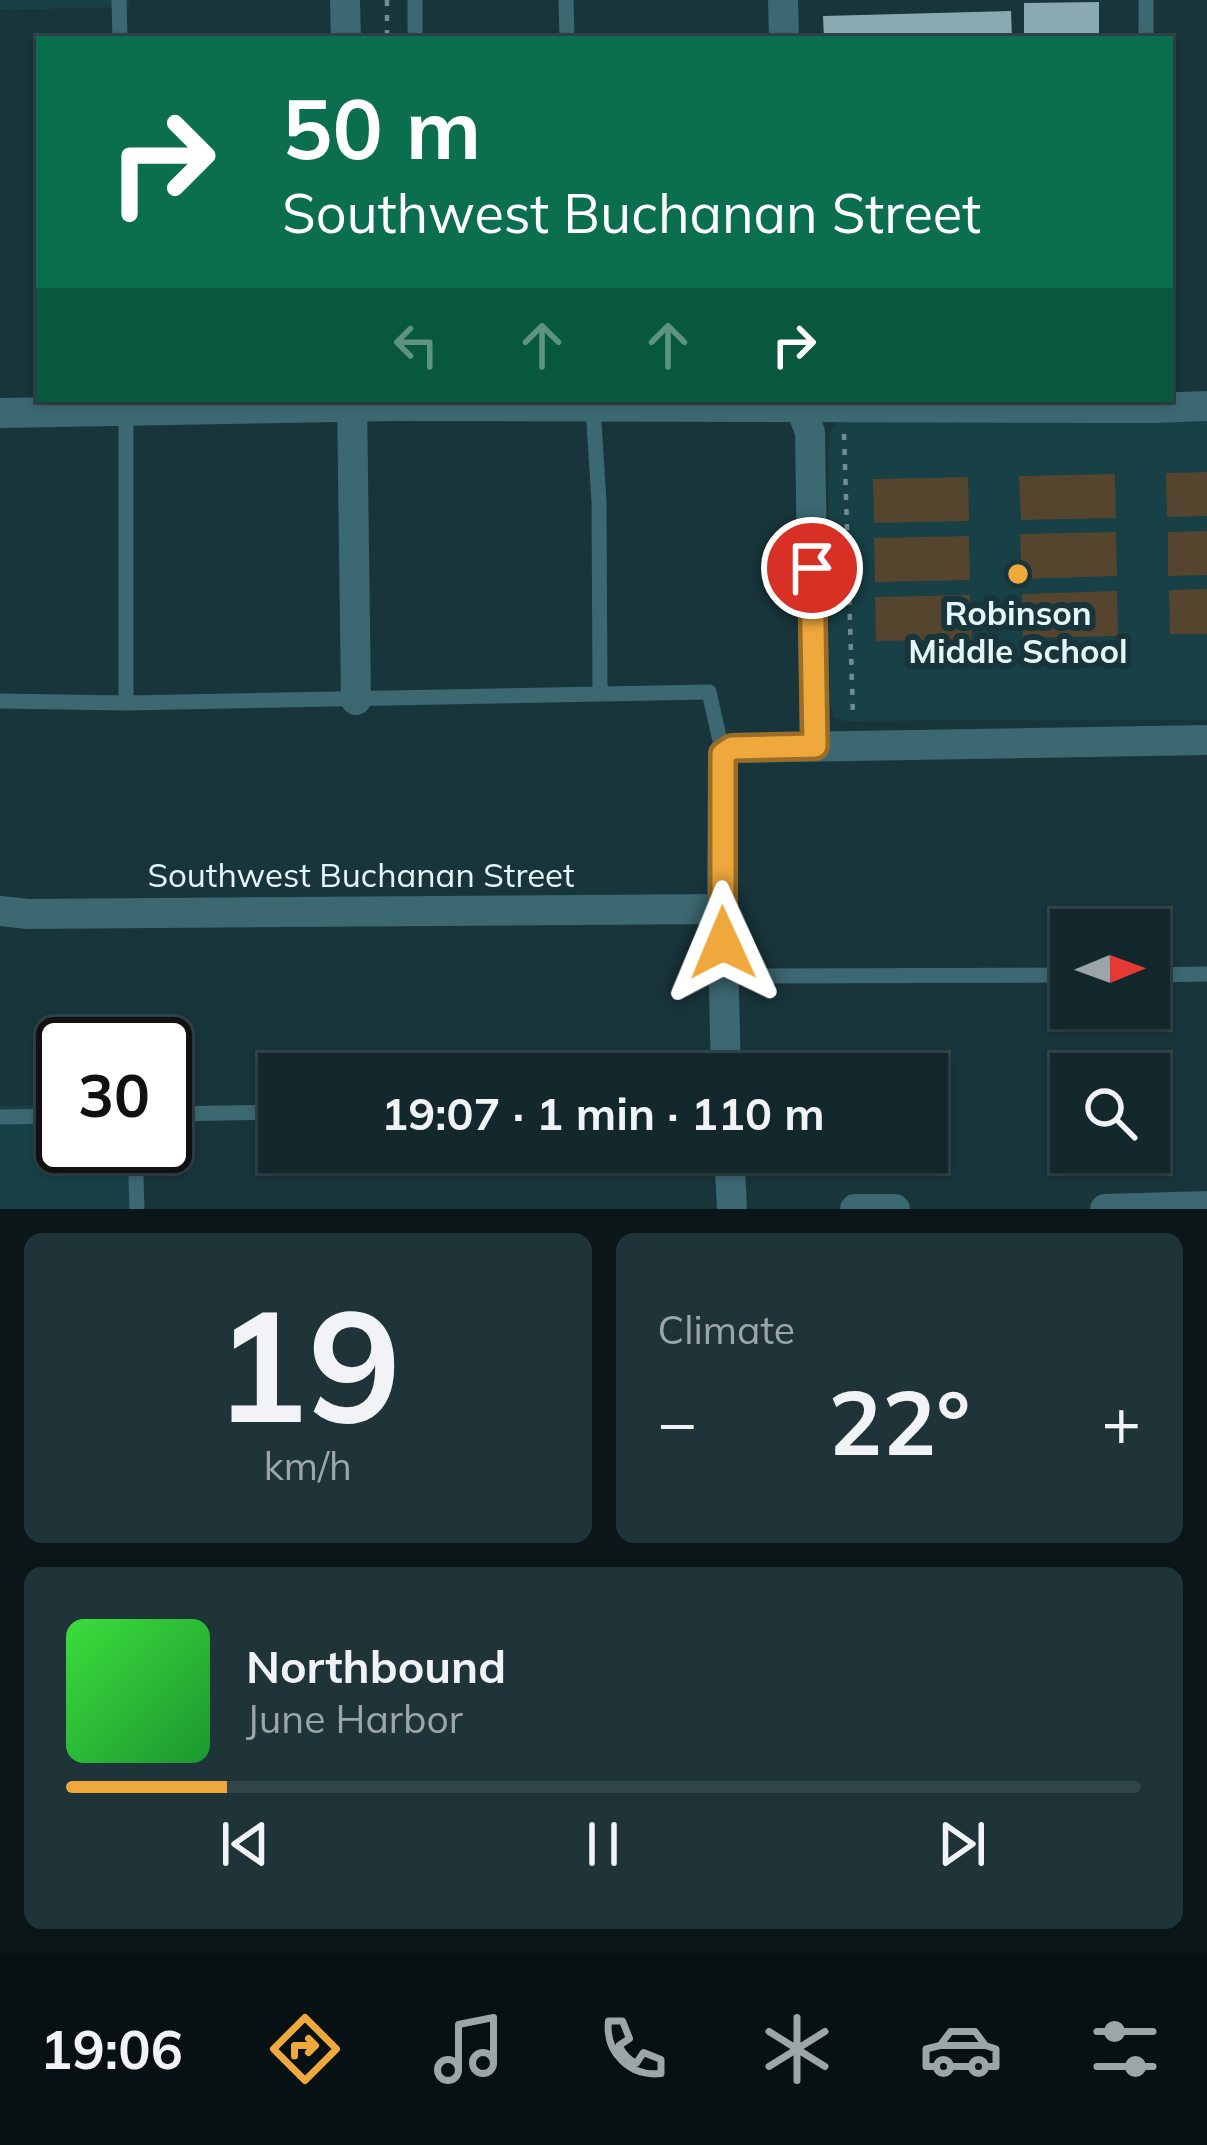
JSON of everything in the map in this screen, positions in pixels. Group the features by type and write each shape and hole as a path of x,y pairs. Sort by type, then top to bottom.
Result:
{"street":[{"path":"345,0 346,36"},
{"path":"784,0 784,36"},
{"path":"352,403 356,700"},
{"path":"0,412 126,405 352,403 1207,406"},
{"path":"798,403 810,432 815,746"},
{"path":"726,1053 723,754 732,748 1207,740"},
{"name":"Southwest Buchanan Street","path":"0,911 722,908"},
{"path":"730,1173 732,1209"},
{"path":"1105,1209 1207,1206"},
{"path":"855,1209 895,1209"}],"lane":[{"path":"119,0 120,36"},
{"path":"415,0 416,36"},
{"path":"566,0 567,36"},
{"path":"1146,0 1147,36"},
{"path":"584,404 599,502 600,693"},
{"path":"126,405 126,703"},
{"path":"0,700 126,703 709,692 723,754"},
{"path":"1170,974 1207,974"},
{"path":"724,976 1050,975"},
{"path":"192,1114 258,1112"},
{"path":"0,1117 36,1116"},
{"path":"136,1173 137,1209"}],"path":[{"path":"387,0 387,36"},
{"path":"844,434 854,745"}],"shaded area":[{"path":"0,0 129,0 129,7 0,10"},
{"name":"Robinson Middle School","path":"1207,420 1207,720 844,721 834,717 830,704 828,444 831,429 840,421"},
{"path":"1207,472 1207,516 1167,517 1166,473"},
{"path":"1115,474 1116,518 1021,520 1019,476"},
{"path":"968,477 969,521 874,523 873,479"},
{"path":"1207,531 1207,575 1168,576 1168,532"},
{"path":"1116,532 1117,576 1022,579 1020,534"},
{"path":"969,536 970,580 875,582 874,538"},
{"path":"1207,589 1207,634 1170,634 1169,590"},
{"path":"1117,591 1118,636 1023,638 1022,594"},
{"path":"970,595 972,639 876,641 875,597"},
{"path":"36,1105 36,1173 140,1173 141,1209 0,1209 0,1106"}],"building":[{"path":"1099,2 1099,36 1024,36 1024,3"},
{"path":"1011,11 1012,36 824,36 823,16"}],"place":[{"name":"Robinson Middle School","path":"1018,574"}],"route":[{"path":"723,943 723,754 732,748 815,746 812,568"}]}
